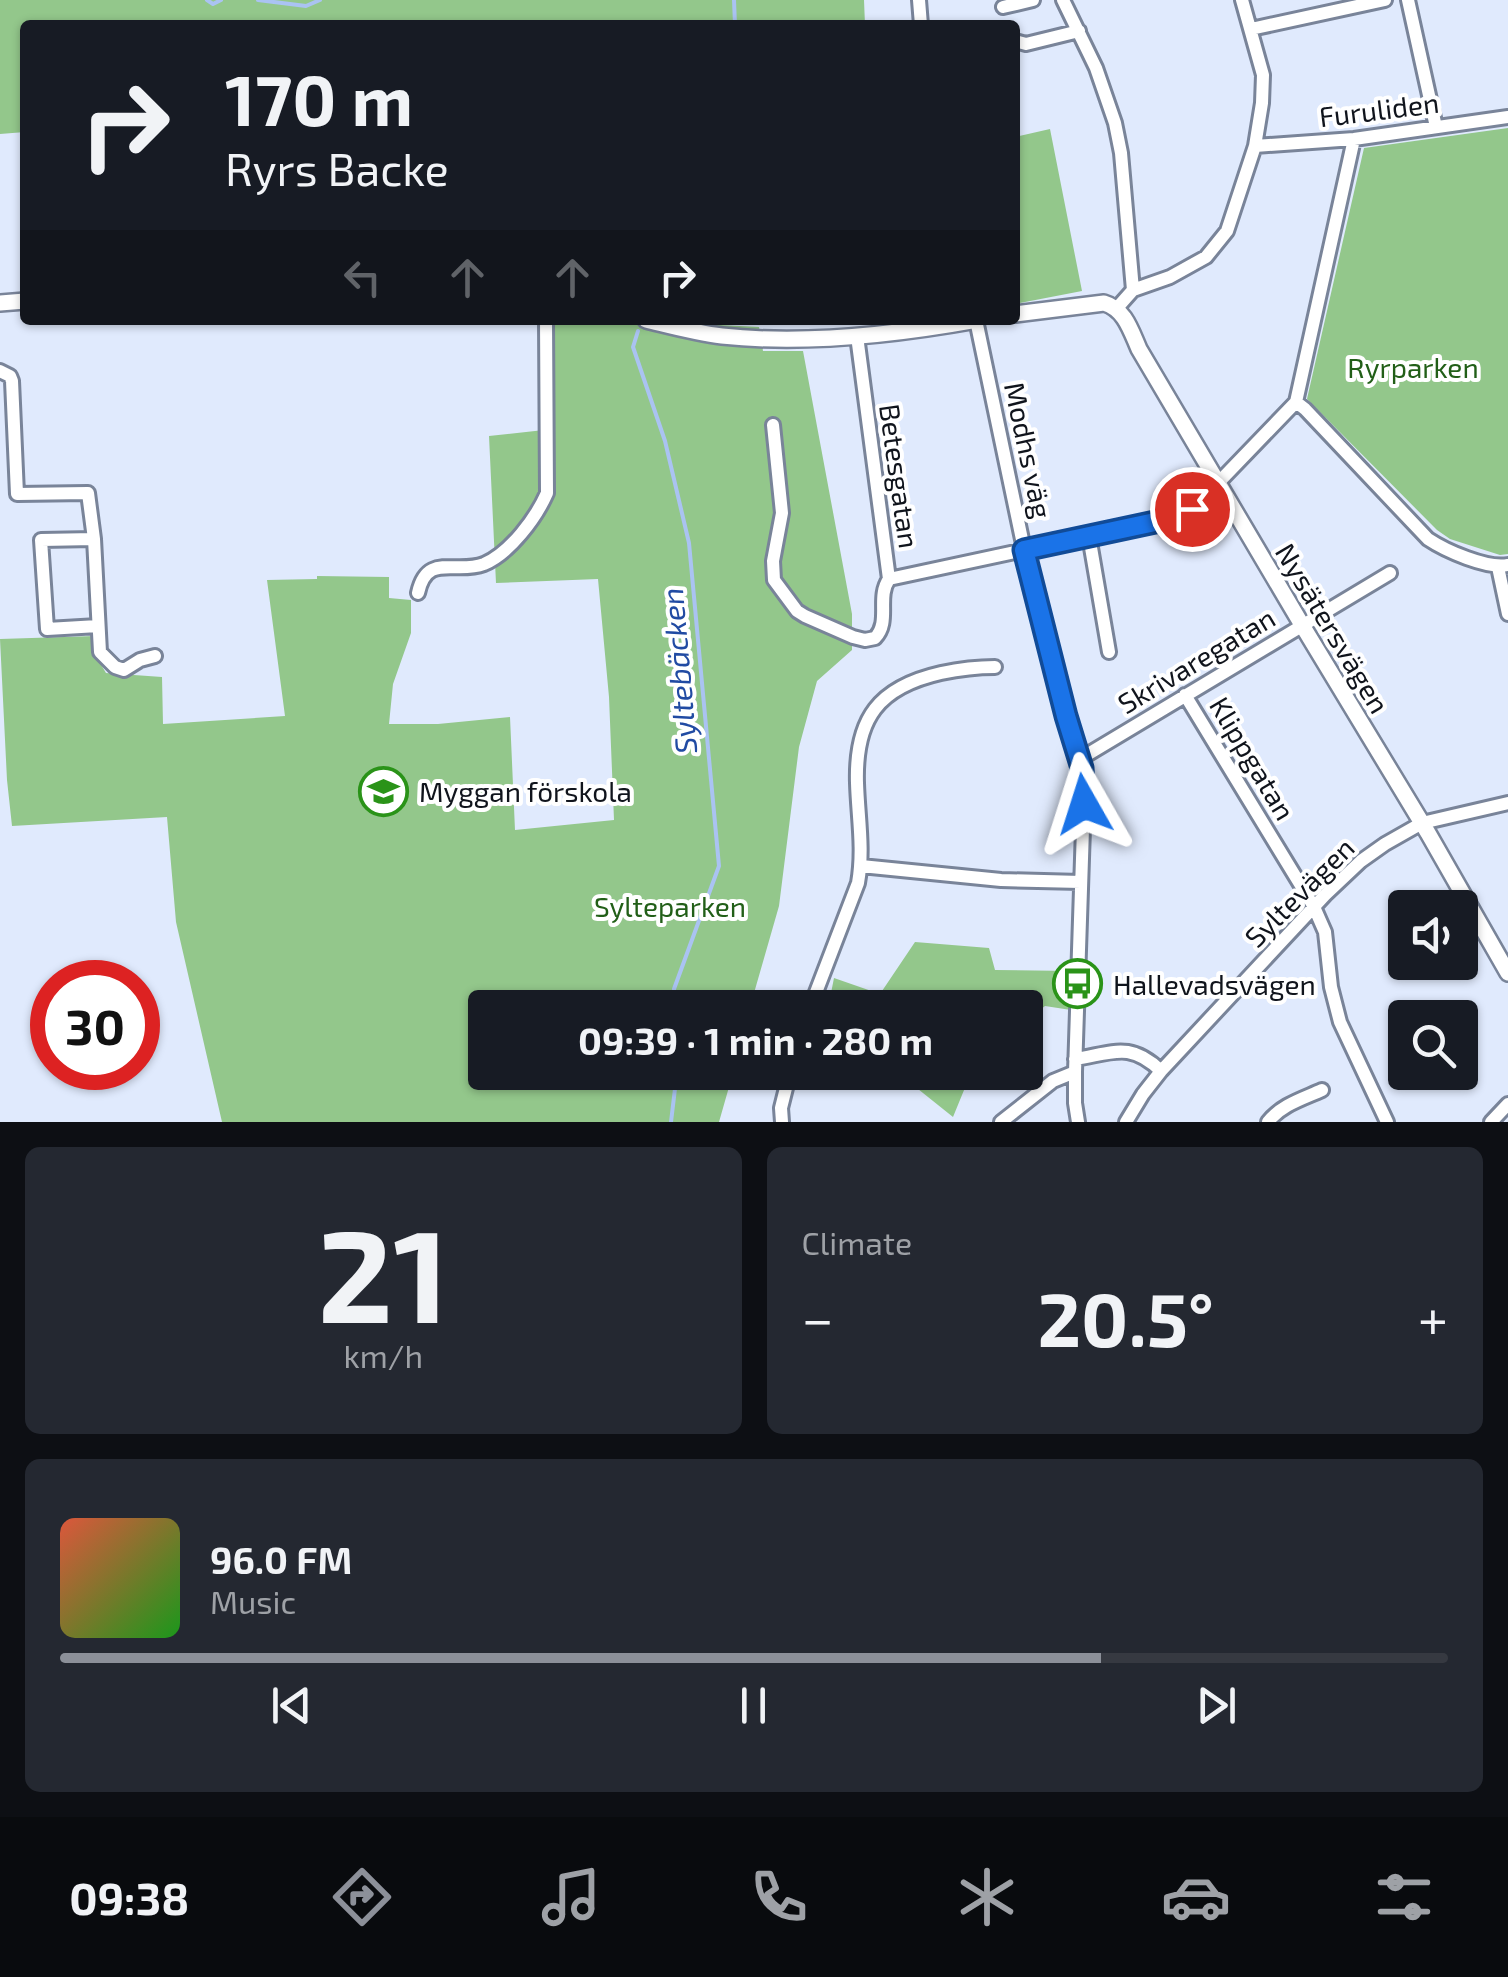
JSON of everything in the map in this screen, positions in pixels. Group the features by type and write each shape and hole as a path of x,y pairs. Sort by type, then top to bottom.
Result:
{"street":[{"path":"1004,7 1033,0"},
{"path":"1062,0 1103,85 1115,124 1133,290"},
{"path":"1020,313 1092,303 1117,308 1133,290 1192,267 1218,245 1234,213 1255,146 1262,103 1263,76 1242,0"},
{"path":"1251,29 1386,0"},
{"path":"1408,0 1436,128"},
{"path":"1020,42 1079,32"},
{"name":"Furuliden","path":"1255,146 1354,139 1508,117"},
{"path":"889,579 1169,519 1192,509 1220,486 1296,402 1354,139"},
{"name":"Nysätersvägen","path":"1117,308 1508,973"},
{"path":"418,593 421,580 434,568 484,564 496,556 530,524 541,506 547,492 546,325"},
{"path":"669,325 744,338 857,336 939,325"},
{"name":"Modhs väg","path":"977,325 1024,550 1084,781 1075,1066 1078,1122"},
{"name":"Betesgatan","path":"773,425 782,514 772,569 774,580 805,616 871,640 882,630 882,590 889,579 857,336"},
{"path":"0,371 12,380 18,494 88,493 100,652 124,670 156,656"},
{"path":"1296,402 1428,539 1442,549 1503,566 1508,614"},
{"path":"1088,536 1110,652"},
{"path":"94,538 42,540 47,629 98,626"},
{"name":"Skrivaregatan","path":"1080,759 1390,573"},
{"path":"817,990 861,866 858,754 867,721 892,692 908,682 973,667 995,668"},
{"name":"Klippgatan","path":"1185,694 1326,932 1330,986 1340,1022 1387,1122"},
{"name":"Syltevägen","path":"1126,1122 1161,1071 1360,862 1422,823 1508,803"},
{"path":"861,866 1001,880 1082,882"},
{"path":"1002,1122 1075,1066 1125,1051 1138,1053 1161,1071"},
{"path":"782,1122 786,1090"},
{"path":"1268,1122 1286,1105 1322,1090"},
{"path":"1490,1122 1508,1104"}],"green space":[{"path":"0,0 864,0 865,20 20,20 20,132 0,134"},
{"name":"Ryrparken","path":"1508,128 1508,554 1500,555 1450,539 1437,530 1307,399 1364,148"},
{"path":"1050,129 1082,291 1020,303 1020,136"},
{"name":"Sylteparken","path":"542,325 759,327 763,351 803,351 852,614 852,650 817,681 799,747 779,906 755,990 468,990 468,1090 728,1090 719,1122 222,1122 176,922 167,817 12,826 0,639 95,636 97,658 106,673 162,677 163,724 285,716 267,580 389,577 389,598 411,600 411,633 393,684 389,724 510,717 515,830 614,820 609,697 598,579 496,583 489,436 544,430"},
{"path":"915,942 989,948 995,970 1072,971 1071,1010 1043,1008 1043,990 883,990"},
{"path":"834,978 868,990 832,990"},
{"path":"919,1090 964,1090 953,1117"}],"waterway":[{"path":"207,0 213,4 221,0"},
{"path":"258,0 306,6 320,0"},
{"name":"Syltebäcken","path":"734,0 735,20"},
{"name":"Syltebäcken","path":"638,331 633,347 665,441 689,543 719,866 674,990"},
{"name":"Syltebäcken","path":"671,1122 675,1090"}],"place":[{"name":"Myggan förskola","path":"384,791"},
{"name":"Hallevadsvägen","path":"1078,984"}],"route":[{"path":"1084,804 1082,768 1024,550 1169,519 1192,509"}]}
